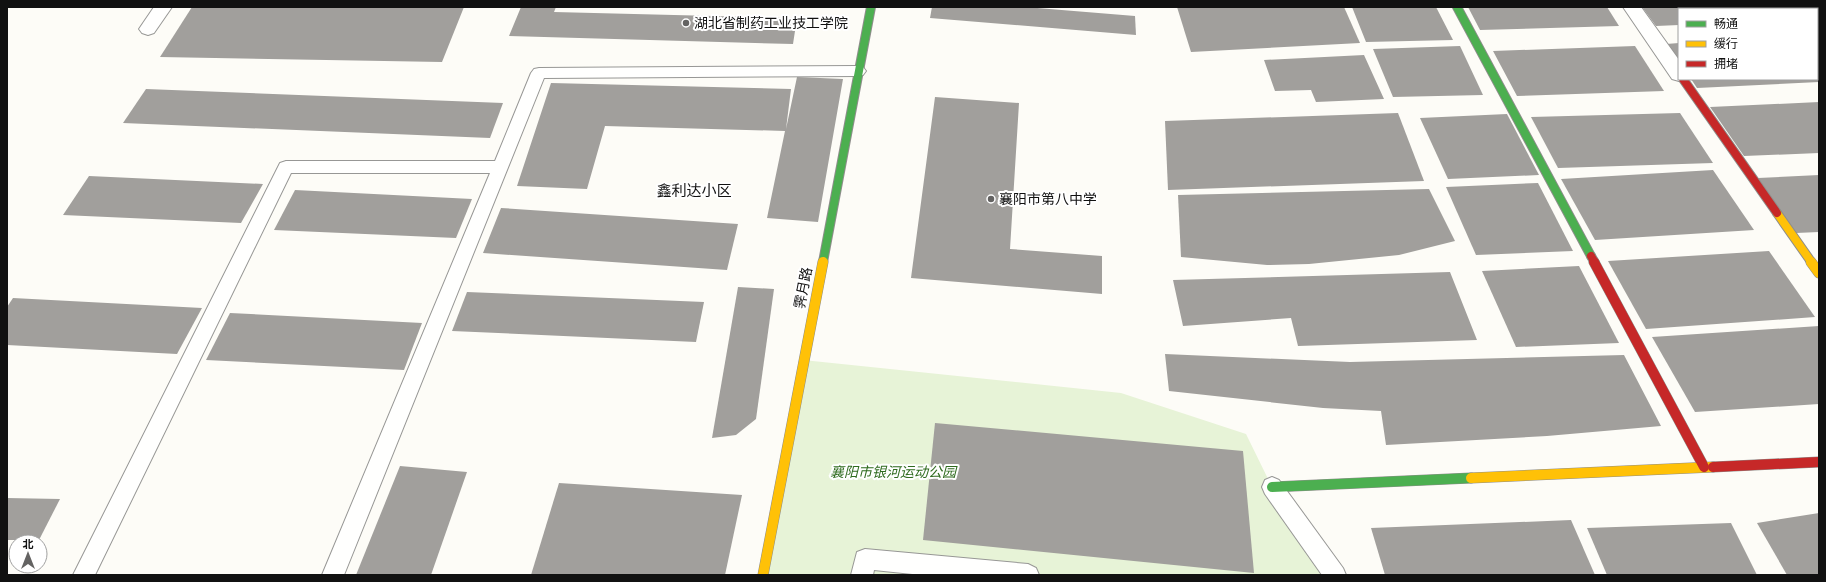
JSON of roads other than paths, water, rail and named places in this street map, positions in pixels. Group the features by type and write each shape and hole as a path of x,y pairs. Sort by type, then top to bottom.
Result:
{"street":[{"path":"148,29 163,7"},
{"name":"霁月路","path":"763,575 871,7"},
{"path":"1457,7 1704,468"},
{"path":"1632,7 1678,73"},
{"path":"1683,80 1819,273"},
{"path":"1272,487 1819,462"}],"lane":[{"path":"333,575 539,73 858,71"},
{"path":"84,575 286,166 501,166"},
{"path":"1272,487 1335,575"},
{"path":"862,575 865,559 1028,575"}],"place":[{"name":"湖北省制药工业技工学院","path":"686,23"},
{"name":"襄阳市第八中学","path":"991,199"}],"district":[{"name":"鑫利达小区","path":"694,190"}],"park label":[{"name":"襄阳市银河运动公园","path":"893,472"}]}
